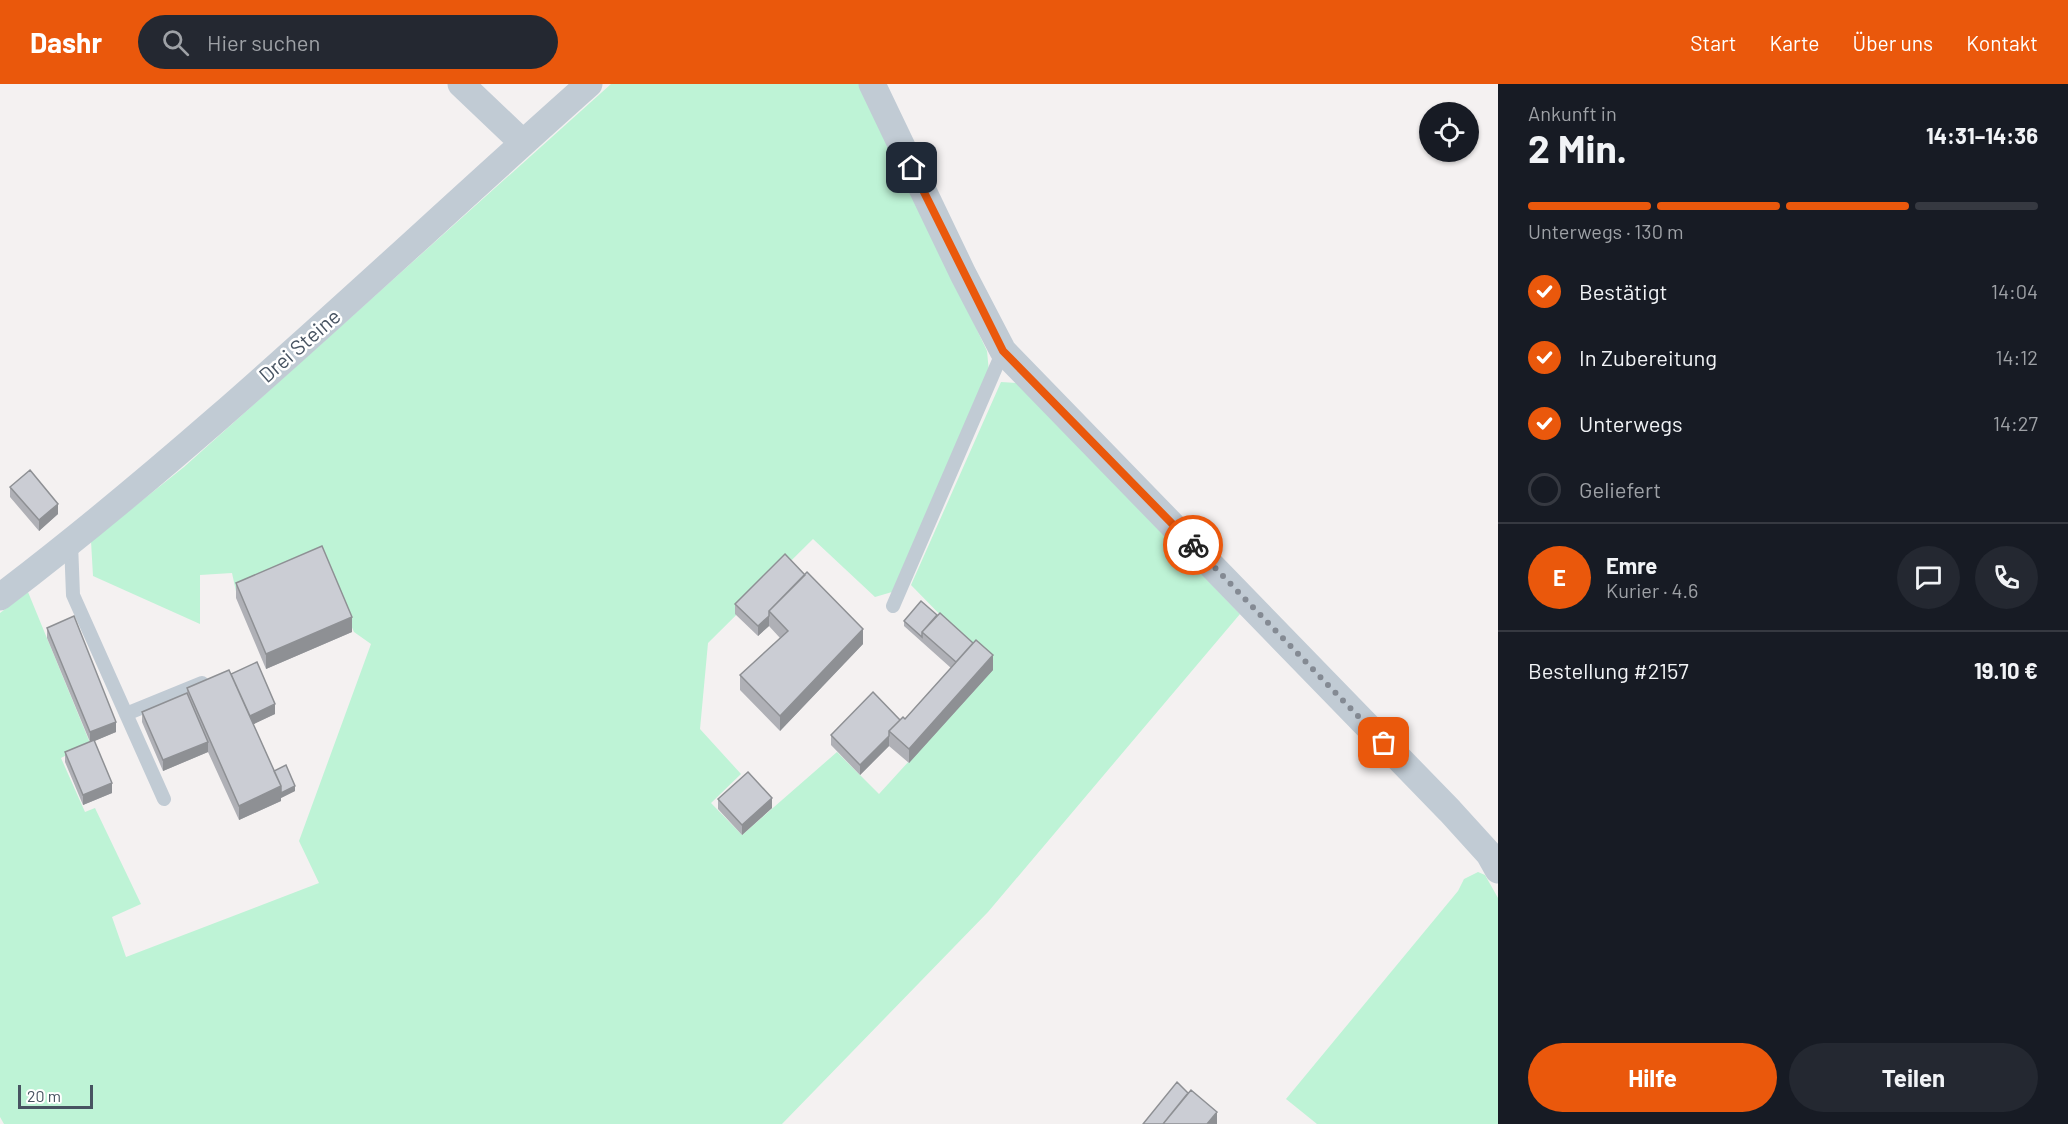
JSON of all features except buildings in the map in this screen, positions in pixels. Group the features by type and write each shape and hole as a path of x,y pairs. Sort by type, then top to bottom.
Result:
{"street":[{"path":"460,84 523,142"},
{"name":"Drei Steine","path":"0,597 71,543 334,316 523,142 590,84"},
{"path":"872,84 963,274 1003,351 1450,811 1489,854 1498,870"}],"lane":[{"path":"893,606 1003,351"},
{"path":"71,543 73,595 164,800"},
{"path":"126,714 216,677"}],"green space":[{"path":"611,84 861,84 987,351 989,372 892,592 875,597 813,539 708,643 700,729 741,774 711,803 742,835 837,752 879,794 993,669 911,585 1001,382 1017,383 1240,614 988,912 782,1124 4,1124 0,1117 0,613 28,592 90,743 61,758 85,812 95,808 141,904 112,917 126,957 319,883 299,841 371,644 354,632 322,559 237,596 232,573 200,575 200,624 93,576 91,541 184,467"},
{"path":"1478,872 1485,875 1498,898 1498,1124 1317,1124 1286,1099 1458,891 1464,879"}],"way so far":[{"path":"1193,545 1384,743"}],"route":[{"path":"912,168 1003,351 1193,545"}]}
